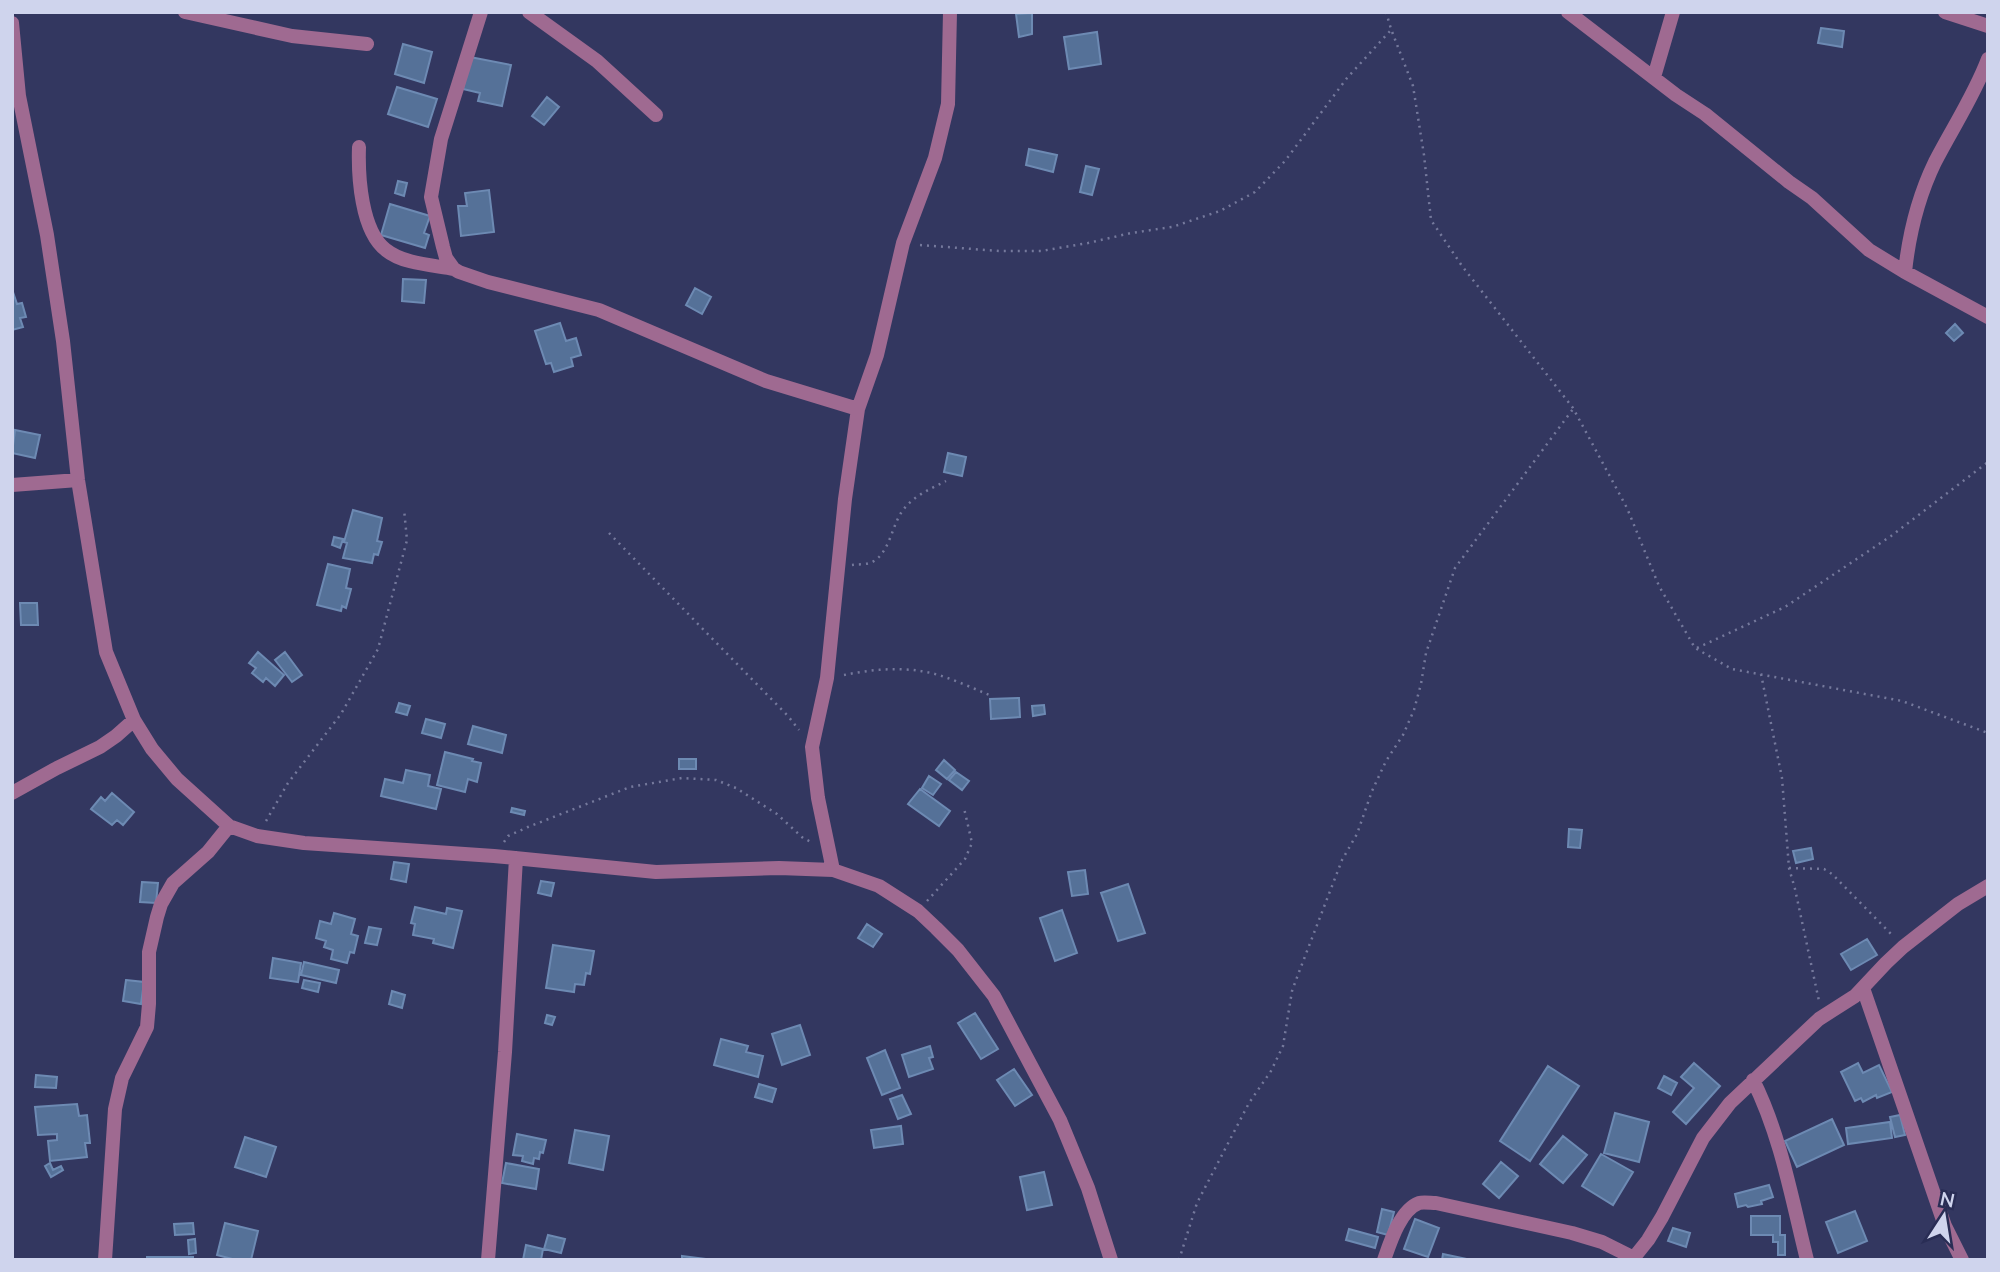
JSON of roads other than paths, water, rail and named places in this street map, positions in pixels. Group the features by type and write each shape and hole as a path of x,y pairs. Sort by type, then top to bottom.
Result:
{"street":[{"path":"185,12 292,36 367,44"},
{"path":"454,269 446,258 433,214 431,197 441,139 481,12"},
{"path":"528,12 597,61 656,115"},
{"path":"833,870 818,798 812,747 827,678 845,499 858,409 877,355 902,243 935,158 948,104 950,12"},
{"path":"1569,12 1812,198 1861,244 1905,272 1988,317"},
{"path":"1654,77 1673,12"},
{"path":"1945,12 1988,26"},
{"path":"12,23 16,97 47,235 61,328 78,480 106,652 134,720 152,749 177,779 229,825 257,836 356,848 494,856 656,872 779,868 833,870 879,886 918,911 958,950 994,996 1060,1121 1088,1188 1111,1260"},
{"path":"1905,272 1908,243 1918,204 1935,163 1988,60"},
{"path":"359,147 363,201 373,233 386,251 402,258 454,269 488,282 609,313 766,381 858,409"},
{"path":"12,485 78,480"},
{"path":"12,793 100,747 134,720"},
{"path":"105,1260 115,1109 122,1078 147,1027 149,952 157,917 173,883 208,852 229,825"},
{"path":"489,1258 516,858"},
{"path":"1384,1260 1398,1225 1410,1209 1419,1203 1436,1203 1572,1233 1602,1242 1633,1259 1648,1241 1662,1217 1703,1138 1718,1117 1753,1080 1819,1019 1863,988 1903,947 1958,904 1988,886"},
{"path":"1863,988 1941,1213 1962,1260"},
{"path":"1753,1080 1765,1103 1807,1260"}]}
